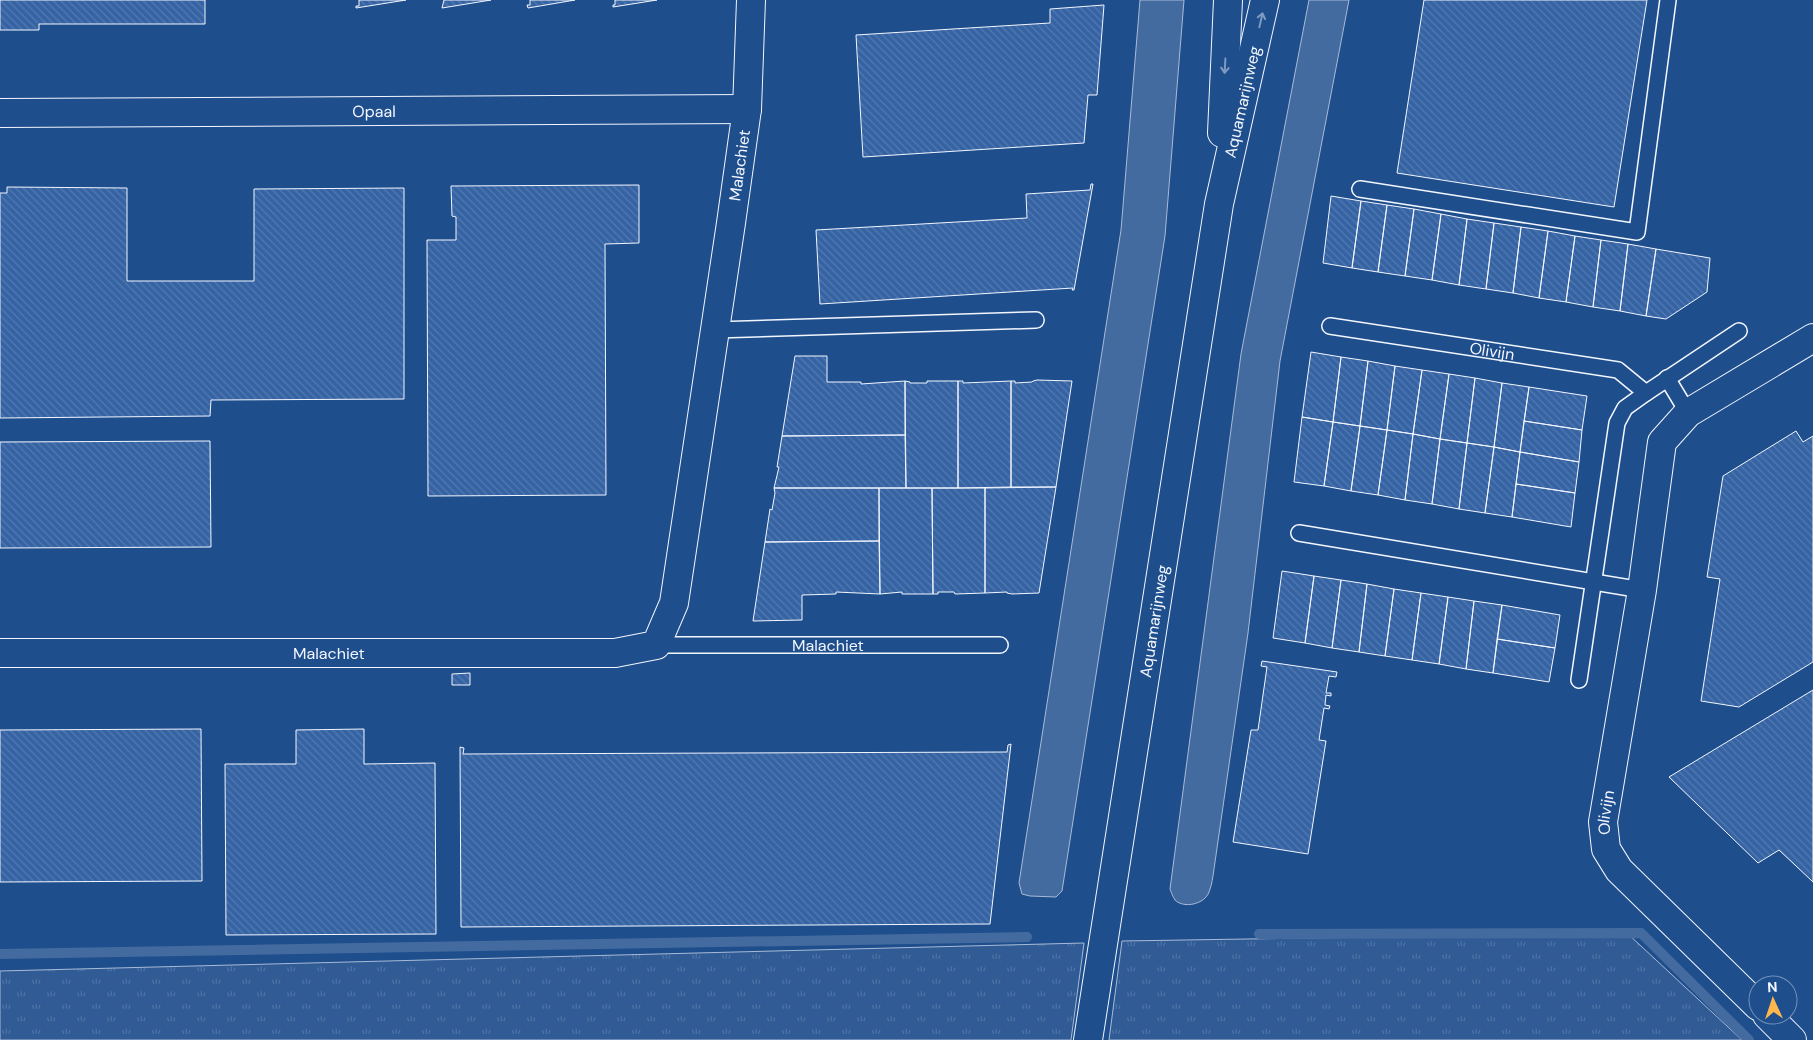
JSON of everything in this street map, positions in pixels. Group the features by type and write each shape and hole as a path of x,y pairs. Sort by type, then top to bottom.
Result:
{"street":[{"name":"Malachiet","path":"0,653 615,652 656,646 674,603 715,330 747,109 751,0"},
{"name":"Aquamarijnweg","path":"1219,204 1228,0"},
{"name":"Aquamarijnweg","path":"1088,1040 1219,204 1265,0"},
{"name":"Opaal","path":"0,113 747,109"},
{"name":"Olivijn","path":"1748,996 1619,870 1606,849 1602,822 1642,590 1662,442 1688,413 1813,338"},
{"path":"1777,1025 1792,1040"}],"lane":[{"path":"1360,189 1637,232 1668,0"},
{"path":"715,330 1036,320"},
{"name":"Olivijn","path":"1330,326 1618,370 1646,393"},
{"path":"1579,680 1617,422 1626,408 1646,393 1739,331"},
{"path":"1668,378 1688,413"},
{"path":"1299,533 1642,590"},
{"name":"Malachiet","path":"656,646 1000,645"}],"green space":[{"path":"1627,933 1742,1040 1109,1040 1122,941"},
{"path":"1084,943 1071,1040 0,1040 0,971"}],"shaded area":[{"path":"1140,0 1184,0 1165,236 1062,891 1056,897 1030,896 1022,894 1019,883 1121,230"},
{"path":"1309,0 1349,0 1280,361 1248,633 1212,880 1207,896 1199,902 1189,905 1175,900 1170,889 1241,354"}],"building":[{"path":"0,0 205,0 205,24 39,24 39,30 0,30"},
{"path":"359,0 406,0 356,8 356,6 359,6"},
{"path":"444,0 491,0 442,8"},
{"path":"530,0 575,0 528,8 527,5 530,5"},
{"path":"615,0 657,0 613,7"},
{"path":"1424,0 1647,0 1614,207 1397,173"},
{"path":"1104,5 1097,95 1088,95 1084,143 863,157 856,35 1050,23 1050,9"},
{"path":"1091,184 1093,184 1074,290 1072,290 1073,288 820,304 816,230 1027,218 1026,194 1090,190"},
{"path":"639,185 639,243 605,244 606,495 428,496 427,240 456,240 456,217 452,216 451,186"},
{"path":"7,187 127,188 127,281 254,281 254,189 404,188 404,399 211,400 210,416 0,418 0,193 7,193"},
{"path":"1331,196 1361,201 1352,268 1323,263"},
{"path":"1361,201 1387,205 1378,272 1352,268"},
{"path":"1387,205 1414,209 1405,276 1378,272"},
{"path":"1414,209 1441,214 1432,280 1405,276"},
{"path":"1441,214 1467,219 1459,285 1432,280"},
{"path":"1467,219 1494,223 1486,289 1459,285"},
{"path":"1494,223 1521,227 1513,293 1486,289"},
{"path":"1521,227 1548,231 1539,298 1513,293"},
{"path":"1548,231 1575,236 1566,302 1539,298"},
{"path":"1575,236 1601,240 1593,307 1566,302"},
{"path":"1601,240 1628,244 1620,311 1593,307"},
{"path":"1628,244 1656,249 1646,316 1620,311"},
{"path":"1656,249 1710,258 1707,292 1666,319 1646,316"},
{"path":"1311,352 1341,357 1333,422 1302,417"},
{"path":"795,356 827,356 827,382 861,382 861,384 905,381 905,435 782,436"},
{"path":"1341,357 1368,361 1360,426 1333,422"},
{"path":"1368,361 1395,366 1387,430 1360,426"},
{"path":"1395,366 1422,370 1413,434 1387,430"},
{"path":"1422,370 1449,374 1440,439 1413,434"},
{"path":"1449,374 1475,378 1467,443 1440,439"},
{"path":"1475,378 1502,383 1494,447 1467,443"},
{"path":"1037,380 1072,381 1056,487 1011,487 1011,381 1015,381 1015,383"},
{"path":"905,381 910,383 927,383 927,381 958,381 958,488 906,488"},
{"path":"958,381 963,381 963,383 1011,381 1011,487 958,488"},
{"path":"1502,383 1529,387 1520,452 1494,447"},
{"path":"1529,387 1587,396 1582,430 1524,421"},
{"path":"1302,417 1333,422 1324,486 1294,482"},
{"path":"1524,421 1582,430 1579,462 1520,452"},
{"path":"1333,422 1360,426 1351,491 1324,486"},
{"path":"1360,426 1387,430 1378,495 1351,491"},
{"path":"1387,430 1413,434 1405,500 1378,495"},
{"path":"1796,431 1803,442 1813,436 1813,662 1739,707 1701,701 1720,579 1707,577 1723,476"},
{"path":"1413,434 1440,439 1432,504 1405,500"},
{"path":"905,435 906,488 774,488 779,467 777,467 782,436"},
{"path":"1440,439 1467,443 1459,509 1432,504"},
{"path":"210,441 211,547 0,548 0,442"},
{"path":"1467,443 1494,447 1485,513 1459,509"},
{"path":"1494,447 1520,452 1512,517 1485,513"},
{"path":"1520,452 1579,462 1575,493 1516,484"},
{"path":"1516,484 1575,493 1571,527 1512,517"},
{"path":"1056,487 1039,593 985,593 985,488"},
{"path":"774,488 879,488 879,541 765,542 770,509 772,510 775,493"},
{"path":"879,488 932,488 933,594 902,594 902,592 880,594"},
{"path":"932,488 985,488 985,593 955,594 954,592 938,592 938,594 933,594"},
{"path":"879,541 880,594 836,592 836,594 802,595 802,620 753,621 765,542"},
{"path":"1282,571 1314,576 1305,643 1273,638"},
{"path":"1314,576 1341,580 1332,648 1305,643"},
{"path":"1341,580 1367,584 1359,652 1332,648"},
{"path":"1367,584 1394,589 1385,656 1359,652"},
{"path":"1394,589 1421,593 1412,660 1385,656"},
{"path":"1421,593 1448,597 1439,664 1412,660"},
{"path":"1448,597 1474,601 1466,669 1439,664"},
{"path":"1474,601 1502,605 1493,673 1466,669"},
{"path":"1502,605 1560,615 1555,648 1497,639"},
{"path":"1497,639 1555,648 1549,682 1493,673"},
{"path":"1262,661 1337,672 1336,677 1329,676 1326,693 1331,693 1331,696 1326,695 1325,705 1330,706 1329,709 1324,708 1319,740 1326,741 1308,854 1233,842 1251,730 1258,730 1267,667 1261,666"},
{"path":"470,673 470,685 452,685 452,674"},
{"path":"1813,690 1813,882 1779,850 1758,863 1669,777"},
{"path":"201,729 202,881 0,882 0,730"},
{"path":"364,729 364,764 435,763 436,934 226,935 225,764 296,764 296,730"},
{"path":"1011,744 990,924 461,927 460,747 464,748 463,754 1007,752 1008,745"}],"waterway":[{"path":"1259,934 1641,933 1749,1040"},
{"path":"0,954 1027,937"}]}
